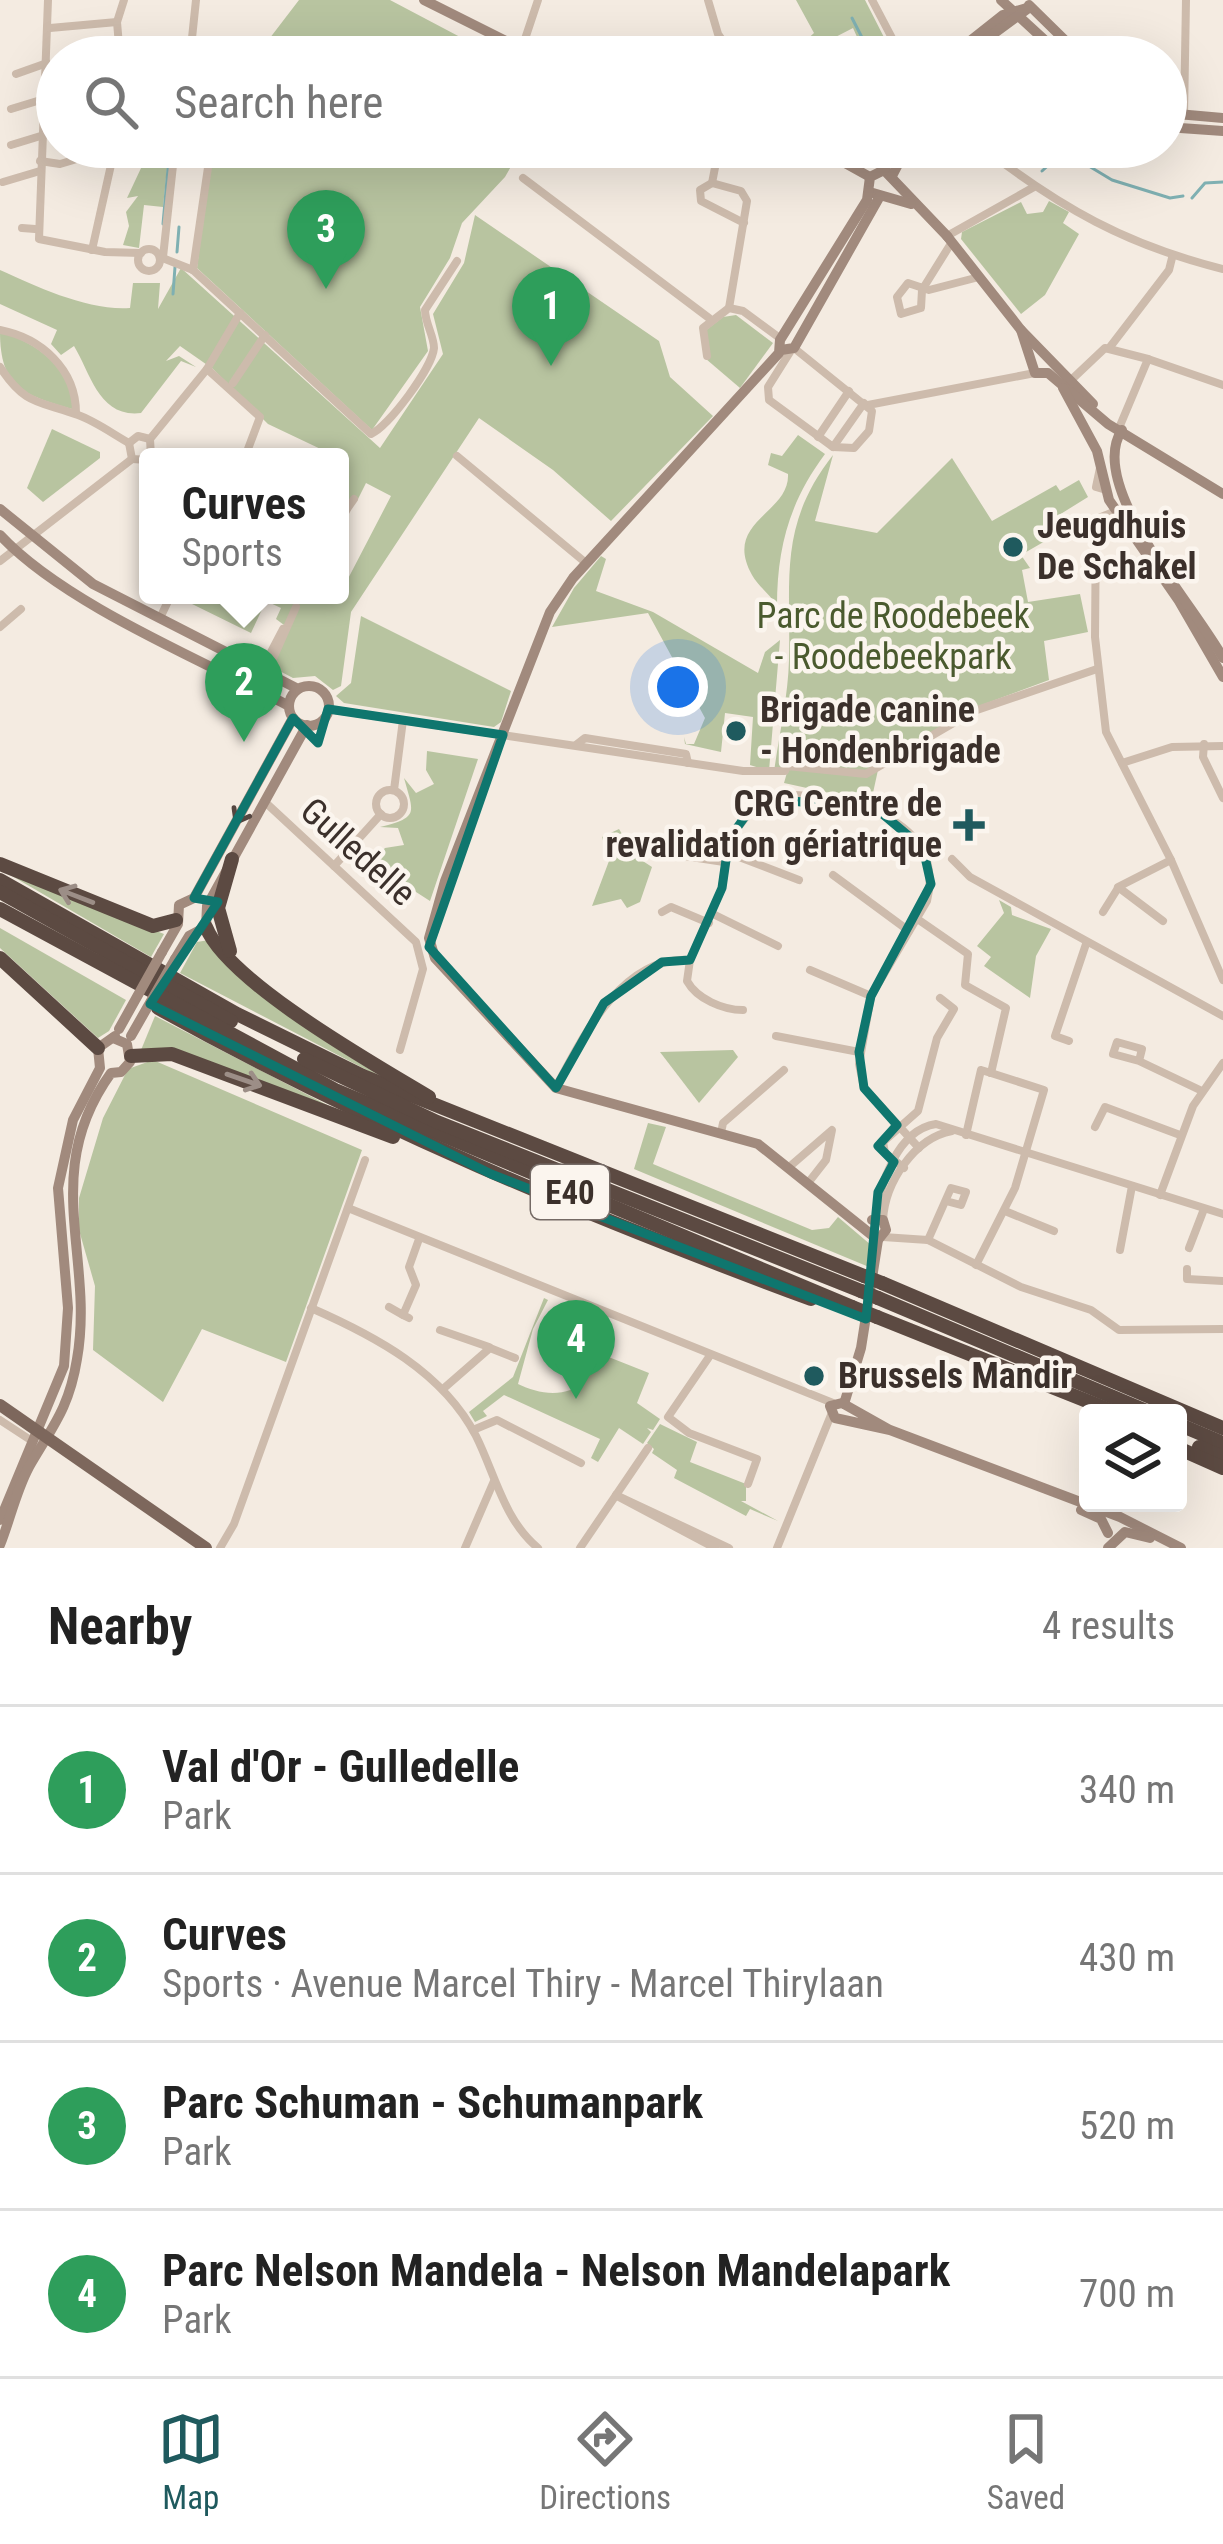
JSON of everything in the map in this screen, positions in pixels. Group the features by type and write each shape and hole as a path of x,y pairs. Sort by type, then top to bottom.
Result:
{"highway":[{"path":"232,859 219,916 224,944 236,960"},
{"path":"0,864 153,926 177,922"},
{"name":"E40","path":"0,880 237,1014 363,1076 1167,1404"},
{"name":"E40","path":"0,892 233,1023 437,1122 836,1280 862,1283"},
{"name":"E40","path":"0,909 265,1055 373,1108 851,1310"},
{"name":"E40","path":"0,920 304,1087 491,1174 1094,1404"},
{"path":"199,930 355,1055 452,1112"},
{"path":"0,958 98,1048"},
{"path":"130,1045 172,1054 491,1174"},
{"name":"E40","path":"753,1234 836,1280"},
{"name":"E40","path":"880,1290 1132,1404"},
{"name":"E40","path":"876,1320 1079,1406"},
{"name":"E40","path":"967,1359 1003,1368"},
{"name":"E40","path":"1091,1384 1165,1404"},
{"name":"E40","path":"1187,1412 1223,1427"},
{"path":"1187,1428 1223,1443"},
{"path":"1187,1442 1223,1457"},
{"path":"1187,1452 1223,1468"}],"main road":[{"path":"0,1405 34,1436 50,1441 206,1548"}],"street":[{"path":"48,0 49,36"},
{"path":"118,36 124,0"},
{"path":"190,36 196,0"},
{"path":"424,0 497,36"},
{"path":"708,0 719,36"},
{"path":"872,0 891,36"},
{"path":"1001,0 1041,36"},
{"path":"1184,36 1186,0"},
{"path":"988,36 1027,3 1043,1"},
{"path":"1027,3 1061,36"},
{"path":"533,36 538,4"},
{"path":"972,36 1016,13"},
{"path":"50,28 117,22"},
{"path":"16,74 36,67"},
{"path":"11,109 36,101"},
{"path":"1187,121 1223,118"},
{"path":"1187,124 1223,131"},
{"path":"11,145 36,137"},
{"path":"3,182 36,168"},
{"path":"40,168 35,229 39,239 92,250 141,253 150,249 193,270 374,434 396,412 432,355 425,310 457,261"},
{"path":"92,250 110,168"},
{"path":"141,253 139,262 149,271 158,267 173,168"},
{"path":"193,270 208,168"},
{"path":"715,168 712,183 700,190 703,205 744,223"},
{"path":"854,168 920,207 1022,330 1042,367 1120,429 1223,494"},
{"path":"883,184 889,168"},
{"path":"707,356 702,335 709,318 729,308 743,311 787,344 866,404 872,421 865,438 845,451 833,447 767,397 787,344 894,168"},
{"path":"1009,168 1128,241 1223,269"},
{"path":"523,178 709,318"},
{"path":"712,183 745,195 729,308"},
{"path":"922,290 913,282 902,288 897,297 901,314 921,308 922,290 949,241 1034,187"},
{"path":"22,228 35,229"},
{"path":"1066,385 1110,347 1169,270 1172,257"},
{"path":"922,290 979,277"},
{"path":"151,448 150,440 207,369 240,313"},
{"path":"0,330 31,340 51,354 68,378 76,413"},
{"path":"233,383 265,334"},
{"path":"787,344 586,563 539,633 445,881 429,947 556,1088 758,1144 845,1211 877,1228 928,1240 1021,1287 1091,1310 1120,1330 1223,1329"},
{"path":"1110,347 1223,385"},
{"path":"1120,509 1112,453 1148,359"},
{"path":"0,367 29,400 52,411 76,413 129,443 132,459"},
{"path":"833,447 866,404 1042,367"},
{"path":"207,369 260,417 248,448"},
{"path":"1066,385 1100,466 1101,489 1120,509 1223,658"},
{"path":"818,437 849,391"},
{"path":"129,443 138,436 150,440"},
{"path":"457,456 586,563"},
{"path":"0,562 132,459 139,458"},
{"path":"349,503 353,499"},
{"path":"0,508 25,545 105,609 307,725"},
{"path":"1120,509 1096,516 1097,670 1106,732 1172,860 1223,980"},
{"path":"0,535 298,689 318,688 328,709"},
{"path":"159,620 167,604"},
{"path":"264,670 296,608"},
{"path":"0,627 21,609"},
{"path":"264,670 283,629"},
{"path":"1204,632 1223,677"},
{"path":"779,794 787,766 866,774 981,707 1097,670"},
{"path":"6,1505 50,1441 70,1391 80,1334 72,1180 105,1071 98,1048 116,1034 177,922 179,905 194,898 291,712 298,689"},
{"path":"328,709 743,772 785,772"},
{"path":"105,1071 124,1070 130,1045 175,959 199,930 207,906 307,725 319,722 328,709"},
{"path":"394,790 403,720"},
{"path":"1204,744 1203,758 1223,798"},
{"path":"1122,763 1172,746 1223,746"},
{"path":"381,814 392,818 403,810 403,798 394,790"},
{"path":"381,814 378,796 394,790"},
{"path":"743,1010 730,1010 691,988 690,960 711,918 728,839 755,801 779,794 872,807 915,839 928,856 931,884 871,996 859,1052 865,1088 919,1148"},
{"name":"Gulledelle","path":"265,802 416,942 423,969 400,1050"},
{"path":"334,866 381,814"},
{"path":"678,855 725,857 799,880"},
{"path":"952,859 970,877 1085,944 1223,1016"},
{"path":"1103,912 1118,887 1172,860"},
{"path":"833,874 909,931"},
{"path":"1118,887 1163,921"},
{"path":"194,898 207,906"},
{"path":"662,912 671,907 711,918 778,946"},
{"path":"916,918 968,954 965,985 1006,1008 991,1073"},
{"path":"177,922 199,930"},
{"path":"1069,1041 1055,1036 1085,944"},
{"path":"556,1088 604,1003 662,962 690,960"},
{"path":"810,970 871,996"},
{"path":"899,1165 883,1146 897,1125 918,1111 937,1038 954,1009 940,998"},
{"path":"116,1034 130,1045"},
{"path":"776,1036 859,1052"},
{"path":"1139,1061 1202,1091"},
{"path":"1160,1196 1180,1135 1202,1091 1223,1063"},
{"path":"721,1133 723,1123 784,1070"},
{"path":"966,1135 981,1070 1044,1090 1005,1210 976,1265"},
{"path":"0,1545 6,1505 58,1388 67,1347 57,1224 60,1172 73,1120 105,1071"},
{"path":"1095,1127 1105,1107 1180,1135"},
{"path":"777,1548 854,1375 877,1228 909,1141 936,1124 1223,1214"},
{"path":"788,1168 832,1130 826,1160 808,1183"},
{"path":"899,1165 934,1134 953,1131"},
{"path":"220,1548 234,1524 365,1160"},
{"path":"1120,1250 1132,1186"},
{"path":"928,1240 946,1201"},
{"path":"348,1208 1064,1500 1113,1533 1181,1548"},
{"path":"1189,1248 1204,1209"},
{"path":"1005,1210 1054,1231"},
{"path":"389,1307 406,1316 416,1285 409,1267 419,1239"},
{"path":"1186,1269 1187,1279 1223,1282"},
{"path":"311,1308 410,1359 443,1389 473,1430 519,1530 538,1548"},
{"path":"440,1330 515,1358"},
{"path":"443,1389 490,1348"},
{"path":"709,1357 668,1417 688,1433 758,1459 748,1484"},
{"path":"0,1420 34,1436"},
{"path":"473,1430 496,1420 581,1463"},
{"path":"580,1548 648,1448"},
{"path":"465,1548 494,1479"},
{"path":"616,1495 715,1548"},
{"path":"616,1495 729,1548"},
{"path":"484,1502 503,1500"}],"highlighted area":[{"path":"328,709 503,735 429,947 556,1088 604,1003 662,962 690,960 722,888 729,839 759,797 879,811 923,848 931,884 871,996 859,1052 864,1088 897,1125 878,1146 894,1162 878,1192 866,1319 491,1174 150,1004 218,902 194,898 293,718 318,743"}],"green space":[{"path":"299,0 390,0 458,36 271,36"},
{"path":"796,0 865,0 883,36 857,36 853,28 837,36 811,36 814,33"},
{"path":"141,168 167,168 163,207 144,205 139,248 123,245 129,226 126,212 138,196 127,198"},
{"path":"209,168 510,168 462,223 450,258 420,307 428,351 372,430 197,268"},
{"path":"1049,201 1069,212 1063,223 1079,234 1045,295 1021,314 961,239 962,232 1021,202 1027,214 1043,212"},
{"path":"475,215 659,341 670,377 713,416 611,521 553,470 479,418 351,612 341,686 333,690 315,676 293,678 272,667 295,617 284,625 276,619 281,608 272,604 349,604 349,577 391,496 366,483 357,501 349,500 349,448 319,448 268,424 213,369 180,346 166,361 179,356 196,367 181,361 141,413 115,409 98,392 74,346 61,355 51,344 57,330 0,304 0,270 64,296 114,308 130,308 133,283 160,283 158,309 181,268 380,448 443,354 433,314 464,263"},
{"path":"736,315 773,343 740,388 706,359 705,331 723,317"},
{"path":"0,332 39,350 60,369 72,409 18,386 4,366"},
{"path":"52,429 100,452 100,458 43,502 27,488"},
{"path":"798,435 825,454 788,526 777,606 752,575 745,542 786,488 788,474 768,465 771,453 782,456"},
{"name":"Parc de Roodebeek - Roodebeekpark","path":"833,455 815,521 877,533 952,458 992,521 1056,485 1060,491 1079,480 1088,497 1059,515 1066,529 1021,555 1030,568 1022,570 1028,602 1080,594 1088,632 1044,641 1049,680 971,709 866,771 787,765 774,772 788,674 789,578 795,529 815,481"},
{"path":"601,556 606,559 596,591 653,612 758,673 765,652 780,640 769,771 750,765 753,717 725,713 721,752 685,744 684,737 686,744 694,744 705,718 648,613 552,627 574,588"},
{"path":"192,604 265,604 251,633"},
{"path":"361,616 511,691 501,722 494,727 344,703 336,696 351,683"},
{"path":"427,751 478,759 430,901 371,863 385,848 404,845 398,828 380,827 410,812 404,778 416,793 434,784 426,770"},
{"path":"788,769 868,776 878,770 871,802 784,783"},
{"path":"619,829 635,856 652,867 640,902 627,908 621,899 592,906 609,861 602,837"},
{"path":"0,869 164,934 151,957"},
{"path":"999,900 1011,907 1012,915 1051,929 1036,956 1030,998 984,966 991,957 977,946 1004,913"},
{"path":"0,928 126,1000 109,1031 98,1038 0,948"},
{"path":"209,940 310,1031 386,1080 180,973 197,942"},
{"path":"155,1016 341,1112 141,1050"},
{"path":"733,1050 738,1057 699,1103 660,1052"},
{"path":"153,1060 362,1150 286,1362 202,1329 163,1402 93,1350 95,1286 79,1230 79,1198 103,1118 128,1069"},
{"path":"648,1123 666,1127 653,1164 812,1230 829,1228 838,1217 871,1245 869,1267 634,1169"},
{"path":"544,1298 548,1300 533,1329 518,1384 543,1392 570,1390 586,1380 601,1354 649,1373 637,1403 660,1419 653,1430 647,1428 651,1432 643,1444 619,1428 598,1462 591,1458 600,1439 504,1395 483,1411 487,1416 475,1422 469,1412 513,1377"},
{"path":"660,1424 697,1442 690,1462 746,1484 746,1501 741,1501 778,1521 750,1509 746,1516 674,1478 677,1470 652,1453 647,1443"}],"waterway":[{"path":"852,18 861,36"},
{"path":"163,224 168,168"},
{"path":"1042,171 1045,168"},
{"path":"1092,168 1112,180 1170,198 1183,196"},
{"path":"1192,198 1205,183 1223,182"},
{"path":"177,252 179,227"},
{"path":"173,294 175,267"}],"place":[{"name":"Parc Schuman - Schumanpark","path":"326,289"},
{"name":"Val d'Or - Gulledelle","path":"551,366"},
{"name":"Jeugdhuis De Schakel","path":"1013,547"},
{"name":"Brigade canine - Hondenbrigade","path":"736,731"},
{"name":"Curves","path":"244,742"},
{"name":"CRG Centre de revalidation gériatrique","path":"969,825"},
{"name":"Brussels Mandir","path":"814,1376"},
{"name":"Parc Nelson Mandela - Nelson Mandelapark","path":"576,1399"}]}
